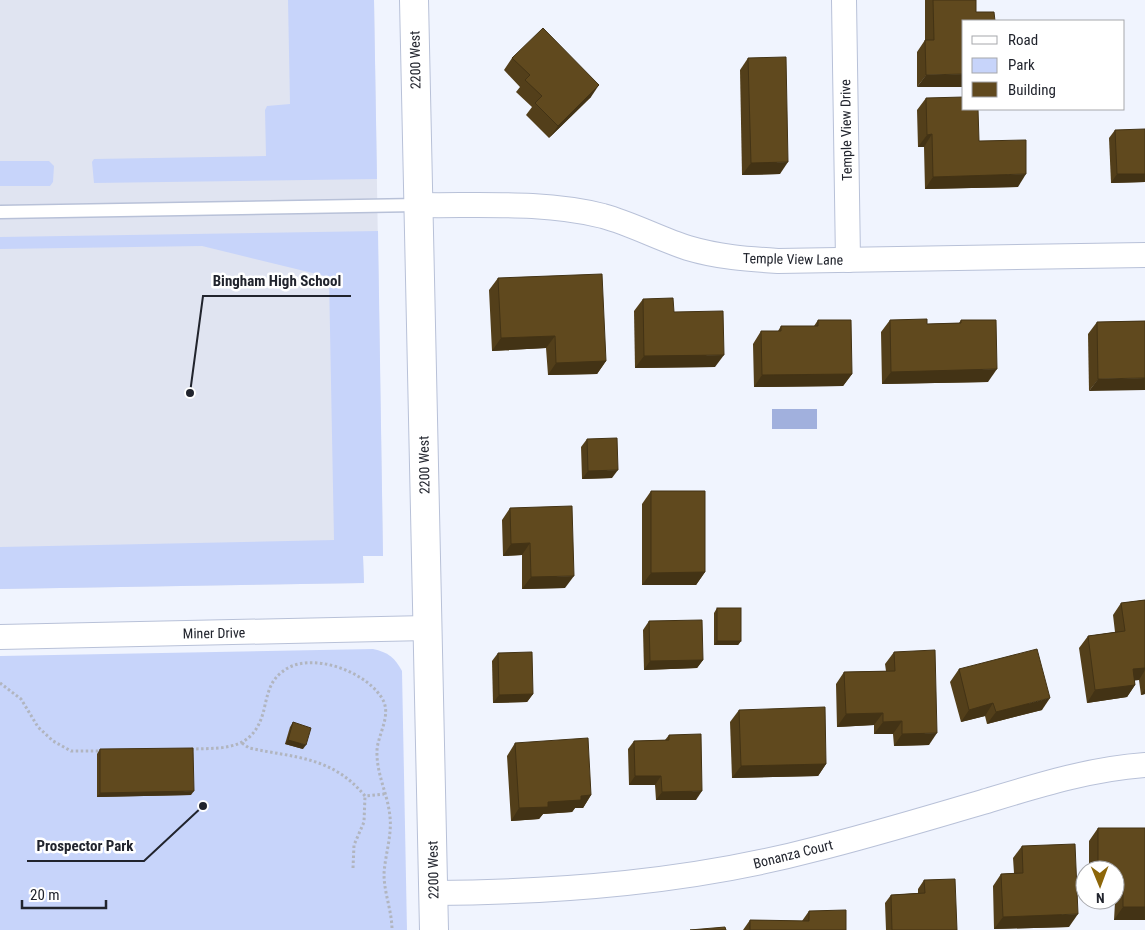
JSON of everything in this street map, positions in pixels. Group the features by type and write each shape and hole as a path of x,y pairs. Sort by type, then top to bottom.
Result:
{"street":[{"name":"2200 West","path":"414,0 434,930"},
{"name":"Temple View Drive","path":"844,0 848,260"},
{"name":"Temple View Lane","path":"418,205 522,206 564,209 604,217 689,248 733,258 778,261 1145,255"},
{"name":"Miner Drive","path":"0,637 428,628"},
{"name":"Bonanza Court","path":"434,893 572,888 683,876 766,862 893,828 1048,782 1094,772 1145,766"}],"lane":[{"path":"0,212 418,205"}],"path":[{"path":"181,749 215,750 237,746 251,737 259,726 272,683 282,671 295,665 315,661 332,665 370,685 384,703 386,717 378,744 377,757 390,819 384,886 392,918 392,930"},
{"path":"0,683 21,699 38,727 54,741 71,751 106,751"},
{"path":"241,743 248,748 307,759 327,766 346,775 365,796 364,822 354,844 354,868"},
{"path":"365,796 384,794"}],"shaded area":[{"path":"0,0 374,0 383,556 363,556 364,583 0,589"},
{"path":"772,409 817,409 817,429 772,429"}],"green space":[{"path":"288,0 374,0 377,179 94,183 92,162 94,159 266,156 265,110 267,106 290,104"},
{"path":"0,161 49,161 54,166 53,182 50,186 0,186"},
{"path":"378,231 383,556 363,556 364,583 0,589 0,547 334,540 329,277 202,246 0,249 0,237"},
{"path":"373,649 390,656 397,662 402,671 407,930 0,930 0,656"}],"building":[{"path":"933,0 976,0 976,12 994,12 995,20 962,20 962,74 926,75 925,40 934,40"},
{"path":"543,28 599,85 558,126 535,103 542,96 525,80 530,75 512,58"},
{"path":"786,57 788,162 751,163 748,58"},
{"path":"962,97 962,110 978,110 979,141 1026,140 1026,174 933,177 932,134 927,135 926,98"},
{"path":"1145,129 1145,174 1117,174 1115,130"},
{"path":"602,274 606,361 556,363 555,336 501,338 498,278"},
{"path":"673,298 674,312 723,311 724,355 644,356 643,299"},
{"path":"927,319 927,324 961,323 961,320 996,320 997,369 891,372 890,320"},
{"path":"818,320 851,320 852,374 762,375 761,331 781,331 781,326 818,326"},
{"path":"1145,321 1145,378 1098,379 1097,322"},
{"path":"617,438 618,470 588,471 587,439"},
{"path":"651,491 705,491 705,572 651,573"},
{"path":"572,506 574,576 531,577 530,543 511,544 510,508"},
{"path":"1145,600 1145,668 1133,669 1135,685 1095,690 1088,636 1125,631 1121,603"},
{"path":"717,608 741,608 741,641 717,641"},
{"path":"702,620 703,660 650,661 649,621"},
{"path":"1037,649 1050,698 996,712 993,703 969,710 959,669"},
{"path":"935,650 937,733 902,734 902,721 883,722 883,713 846,714 844,672 895,671 894,652"},
{"path":"532,652 533,694 499,695 498,653"},
{"path":"825,707 826,764 741,766 739,710"},
{"path":"293,722 311,728 306,745 288,740"},
{"path":"701,734 702,791 662,792 661,776 635,776 634,741 669,740 669,735"},
{"path":"588,738 591,795 581,796 581,800 548,802 548,807 519,808 515,743"},
{"path":"193,748 194,791 100,793 100,749"},
{"path":"1098,828 1145,828 1145,907 1125,907 1125,860 1098,860"},
{"path":"1075,844 1075,910 1078,910 1078,914 1003,917 1001,874 1023,873 1022,846"},
{"path":"955,879 957,930 892,930 891,895 925,893 924,880"},
{"path":"846,910 846,930 750,930 750,920 809,921 809,911"},
{"path":"725,927 726,930 690,930"}],"place":[{"name":"Bingham High School","path":"190,393"},
{"name":"Prospector Park","path":"203,806"}]}
